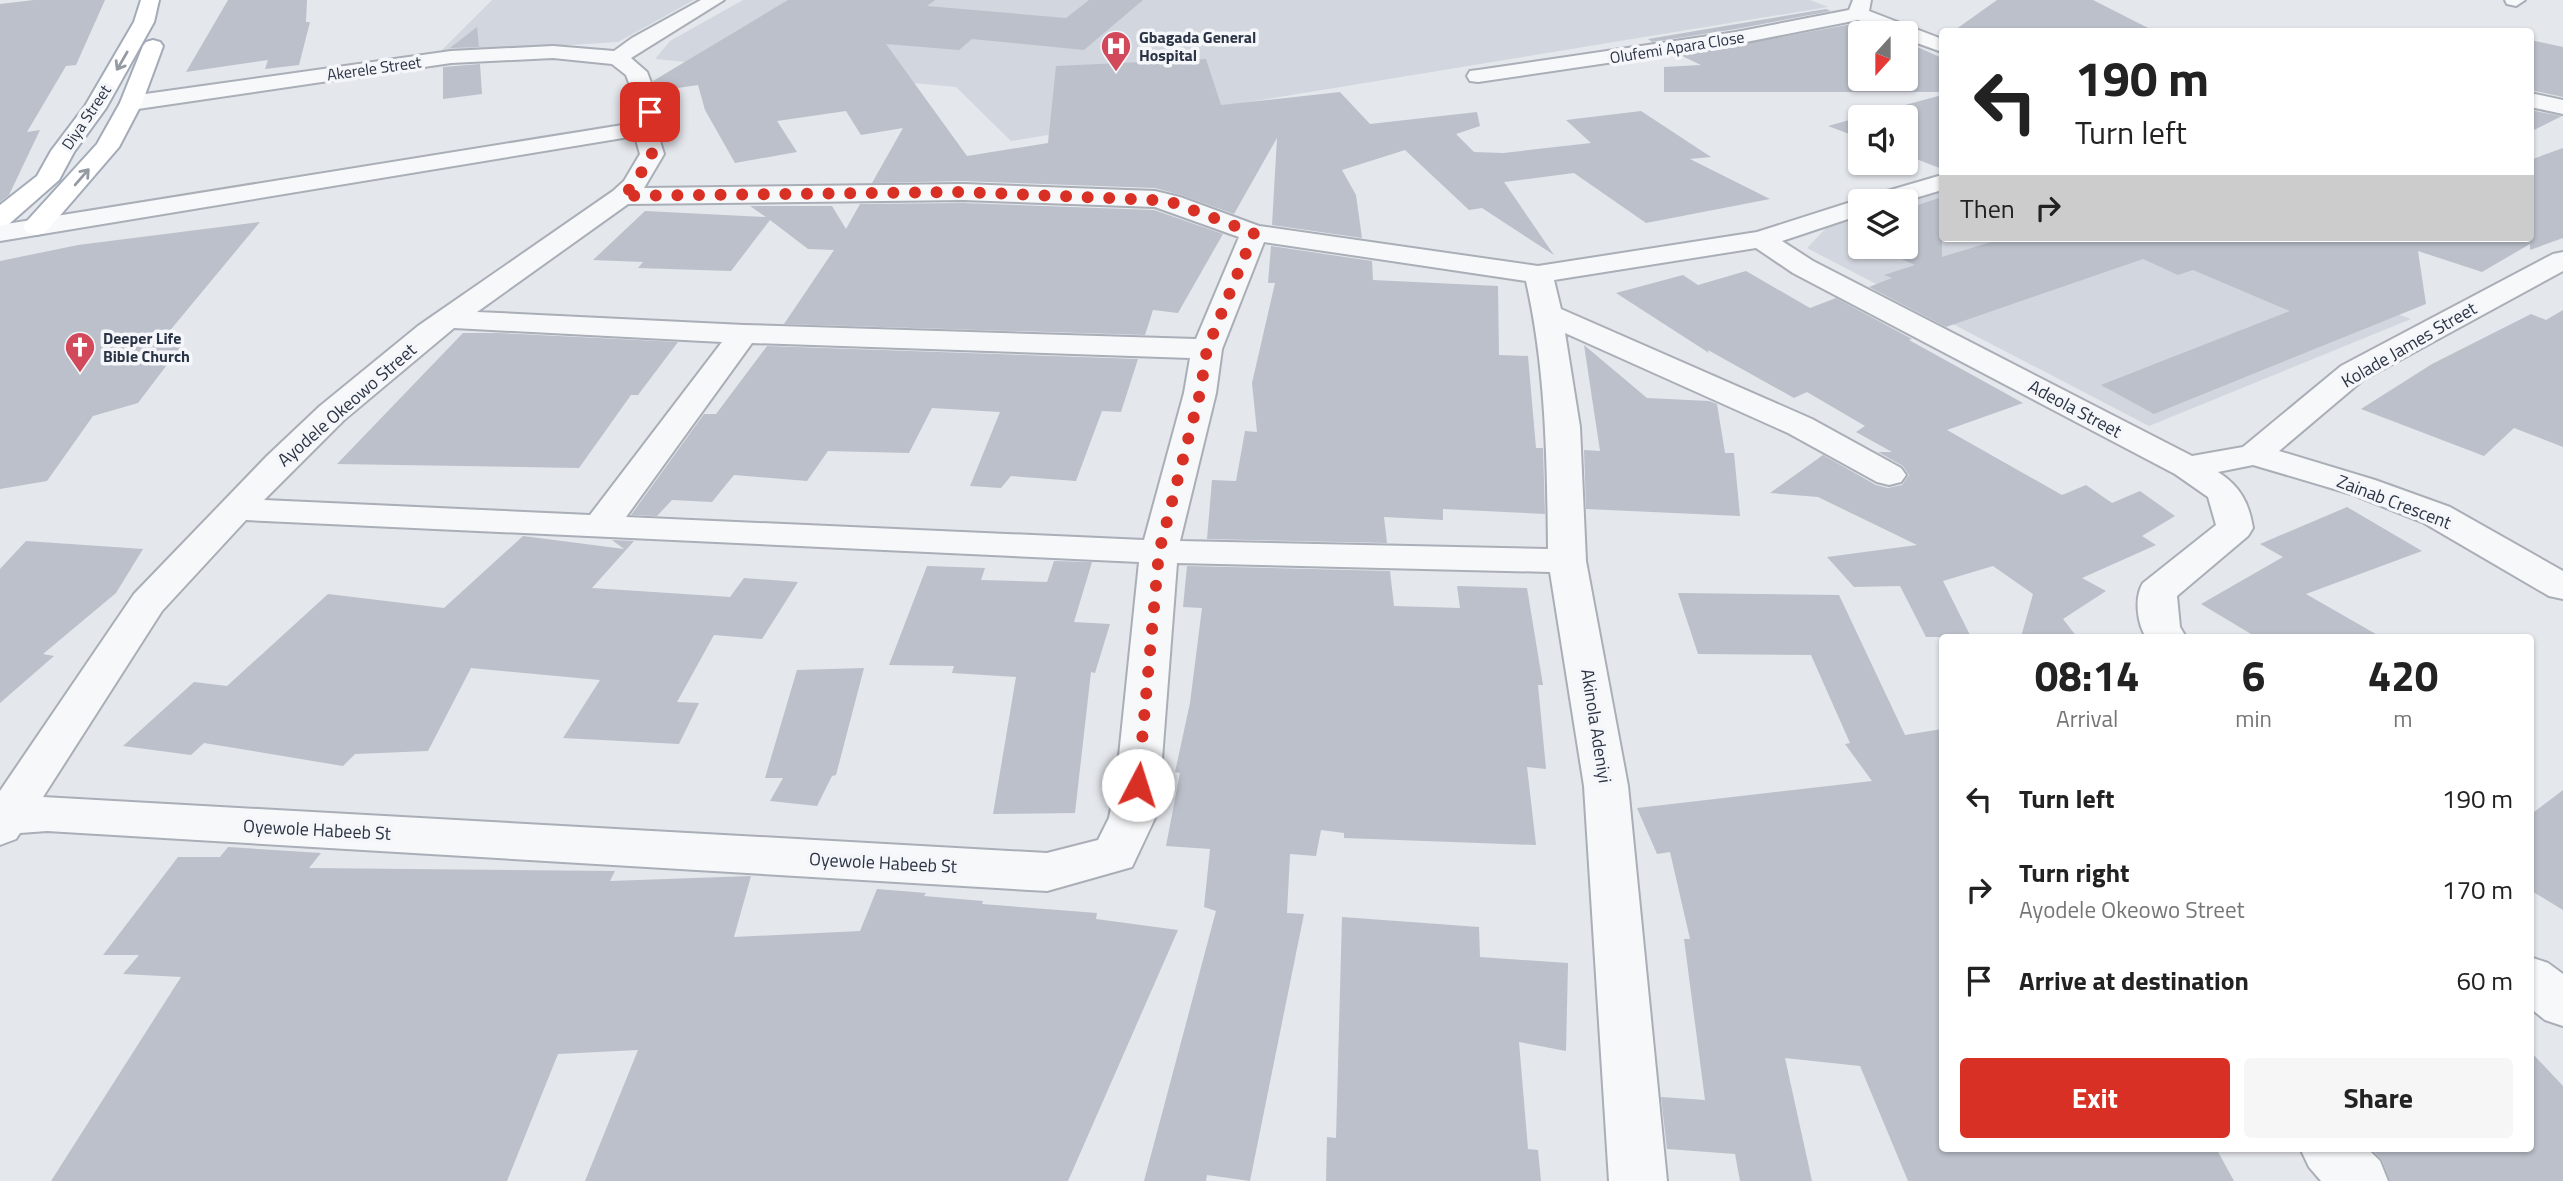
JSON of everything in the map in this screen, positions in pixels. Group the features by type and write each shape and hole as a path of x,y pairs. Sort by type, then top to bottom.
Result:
{"main road":[{"name":"Diya Street","path":"36,228 107,147 131,103 161,1"},
{"name":"Diya Street","path":"0,218 47,180 62,151 95,108 138,33 161,1"}],"street":[{"path":"618,58 715,0"},
{"path":"1861,7 1939,45"},
{"name":"Olufemi Apara Close","path":"1478,76 1737,38 1861,7"},
{"name":"Akerele Street","path":"131,103 451,57 553,52 618,58"},
{"name":"Ayodele Okeowo Street","path":"4,822 148,603 279,463 332,413 447,319 634,185 652,154 645,128 650,112 636,72 618,58"},
{"path":"2534,101 2563,107"},
{"path":"0,233 645,128"},
{"path":"1918,189 1939,183"},
{"path":"622,196 963,192 1171,202 1254,233 1543,294 1800,426 1889,475"},
{"path":"1543,294 1761,239 1848,211"},
{"name":"Oyewole Habeeb St","path":"4,822 61,815 1047,872 1115,854 1132,818 1138,785 1159,552 1200,393 1207,349 1254,233"},
{"name":"Adeola Street","path":"1761,239 1803,267 2186,467 2227,494 2233,510 2235,528 2157,592 2160,628 2164,634"},
{"name":"Kolade James Street","path":"2186,467 2254,455 2352,373 2563,260"},
{"name":"Akinola Adeniyi","path":"1543,294 1563,427 1567,561 1606,786 1638,1181"},
{"path":"447,319 744,334 1207,349"},
{"path":"601,526 744,334"},
{"name":"Zainab Crescent","path":"2254,455 2363,487 2437,515 2563,587"},
{"path":"238,509 1159,552 1567,561"},
{"path":"2534,981 2563,1004"},
{"path":"2333,1152 2359,1181"}],"shaded area":[{"path":"492,0 694,0 618,42 439,53"},
{"name":"Gbagada General Hospital","path":"743,0 1810,0 1828,7 1011,141 956,87 655,59 670,41"},
{"path":"1939,189 1939,242 2198,242 2411,319 2149,426 1807,248 1833,221 1848,217 1848,259 1918,259 1918,195"}],"building":[{"path":"34,0 105,0 76,65 66,66 27,132 40,130 9,195 0,202 0,4"},
{"path":"228,0 307,0 306,22 310,22 299,65 265,69 268,60 186,72"},
{"path":"788,0 935,0 927,6 1066,18 1089,0 1143,0 1084,50 972,39 959,50 886,44 967,156 1048,143 1056,66 1206,59 1221,105 1340,92 1370,124 1477,112 1480,126 1456,134 1474,152 1503,153 1591,143 1566,120 1641,111 1711,157 1690,159 1770,199 1646,223 1574,173 1504,182 1554,255 1482,208 1469,210 1405,150 1342,170 1356,195 1362,238 1272,225 1277,138 1234,214 1155,188 963,181 872,183 903,128 861,135 846,111 777,121 797,152 735,163 705,110 698,85 657,91 653,81"},
{"path":"1997,0 2093,0 2148,28 1958,28"},
{"path":"1826,9 1831,11 1652,42 1648,39"},
{"path":"1848,25 1848,91 1918,91 1918,47 1939,57 1939,92 1664,92 1664,67 1701,65 1680,55"},
{"path":"477,27 479,47 450,48"},
{"path":"2534,41 2563,47 2563,97 2534,91"},
{"path":"480,64 482,94 443,99 443,67"},
{"path":"1939,96 1939,168 1918,160 1918,105 1905,105"},
{"path":"2534,111 2562,116 2534,130"},
{"path":"1848,120 1848,134 1828,126"},
{"path":"2563,148 2563,238 2530,250 2530,244 2482,272 2418,251 2426,304 2154,414 2101,385 2290,311 2193,270 2178,275 2143,259 1946,327 1869,287 1892,278 1884,275 1915,265 1902,259 1918,259 1918,205 1939,198 1939,242 1942,242 1942,257 1991,242 2534,242 2534,159"},
{"path":"963,203 1154,210 1223,234 1178,313 1153,310 1145,335 784,324 834,250 808,249 770,220 731,271 638,268 643,262 593,260 645,211 766,217 750,206 832,206 846,229 860,204"},
{"name":"Deeper Life Bible Church","path":"260,222 158,345 182,345 138,403 93,416 47,481 0,489 0,261 78,245"},
{"path":"1271,246 1372,261 1373,280 1498,286 1499,355 1528,356 1536,448 1543,448 1545,514 1443,509 1443,520 1384,517 1387,543 1207,539 1212,480 1236,481 1245,431 1257,432 1252,383 1275,283 1268,283"},
{"path":"1746,271 1810,308 1836,298 2023,403 1947,430 2062,495 2086,485 2112,503 2140,491 2175,516 2142,536 2156,545 2082,578 2106,591 2063,619 2075,634 2022,634 2033,594 1993,566 1943,581 1970,634 1926,637 1900,586 1854,587 1827,557 1917,545 1818,497 1770,493 1823,455 1876,485 1888,488 1902,485 1909,475 1903,466 1878,452 1892,452 1856,432 1865,426 1807,392 1794,398 1708,350 1709,353 1616,293 1683,275 1698,285"},
{"path":"2563,310 2563,447 2514,428 2484,456 2361,409 2432,364 2531,314 2546,320"},
{"path":"463,333 678,342 638,395 631,395 579,468 337,464"},
{"path":"1584,345 1647,398 1709,401 1717,404 1725,453 1734,453 1740,516 1586,509 1584,450 1600,451"},
{"path":"767,346 1138,359 1121,412 1102,411 1076,481 1011,476 1001,488 970,486 1000,412 932,408 909,453 828,451 807,481 734,475 712,502 672,500 657,516 631,515 704,414 716,414"},
{"path":"2347,507 2422,551 2306,594 2376,634 2251,634 2201,604 2283,557 2260,544"},
{"path":"523,536 624,549 612,540 634,541 592,588 730,597 744,578 798,582 762,639 714,635 677,702 699,703 679,744 563,738 600,680 471,668 428,751 355,754 343,766 204,743 191,755 123,746 194,682 227,686 328,594 444,608"},
{"path":"26,541 143,549 116,593 43,654 54,656 0,703 0,569"},
{"path":"1054,561 1092,562 1074,622 1110,624 1095,673 1091,672 1075,813 993,814 1016,677 952,673 954,666 889,665 927,566 985,568 981,580 1047,582"},
{"path":"1187,566 1390,571 1394,606 1460,608 1457,586 1527,588 1543,685 1538,685 1546,769 1527,767 1536,845 1344,838 1344,833 1321,830 1316,856 1290,854 1287,913 1304,914 1250,1181 1207,1175 1206,1181 1144,1181 1216,911 1204,907 1210,849 1166,846 1180,773 1175,772 1190,703 1202,608 1183,607"},
{"path":"1678,593 1839,595 1905,735 1939,729 1939,1152 2218,1152 2234,1181 1908,1181 1860,1066 1785,1058 1812,1181 1740,1181 1735,1154 1667,1149 1661,1097 1705,1100 1684,939 1690,939 1670,852 1657,854 1637,808 1872,781 1845,744 1850,743 1811,655 1698,654"},
{"path":"864,668 836,775 832,776 817,806 770,801 783,778 765,778 797,670"},
{"path":"2563,790 2563,910 2534,892 2534,812"},
{"path":"228,847 321,853 309,868 615,871 610,881 751,876 734,937 860,931 877,889 983,901 982,904 1097,913 1096,919 1178,930 1068,1181 585,1181 638,1050 558,1054 507,1181 51,1181 181,977 123,974 139,955 103,955 178,857 220,857"},
{"path":"1342,917 1479,927 1480,957 1568,963 1566,1051 1519,1042 1528,1149 1538,1150 1541,1181 1326,1181 1327,1137 1336,1138"},
{"path":"2534,1055 2563,1086 2563,1181 2390,1181 2382,1160 2375,1152 2534,1152"}],"place":[{"name":"Gbagada General Hospital","path":"1116,73"},
{"name":"Deeper Life Bible Church","path":"80,374"}],"route":[{"path":"650,112 645,128 652,154 634,185 622,196 963,192 1155,200 1171,202 1254,233 1207,349 1200,393 1159,552 1138,785"}]}
